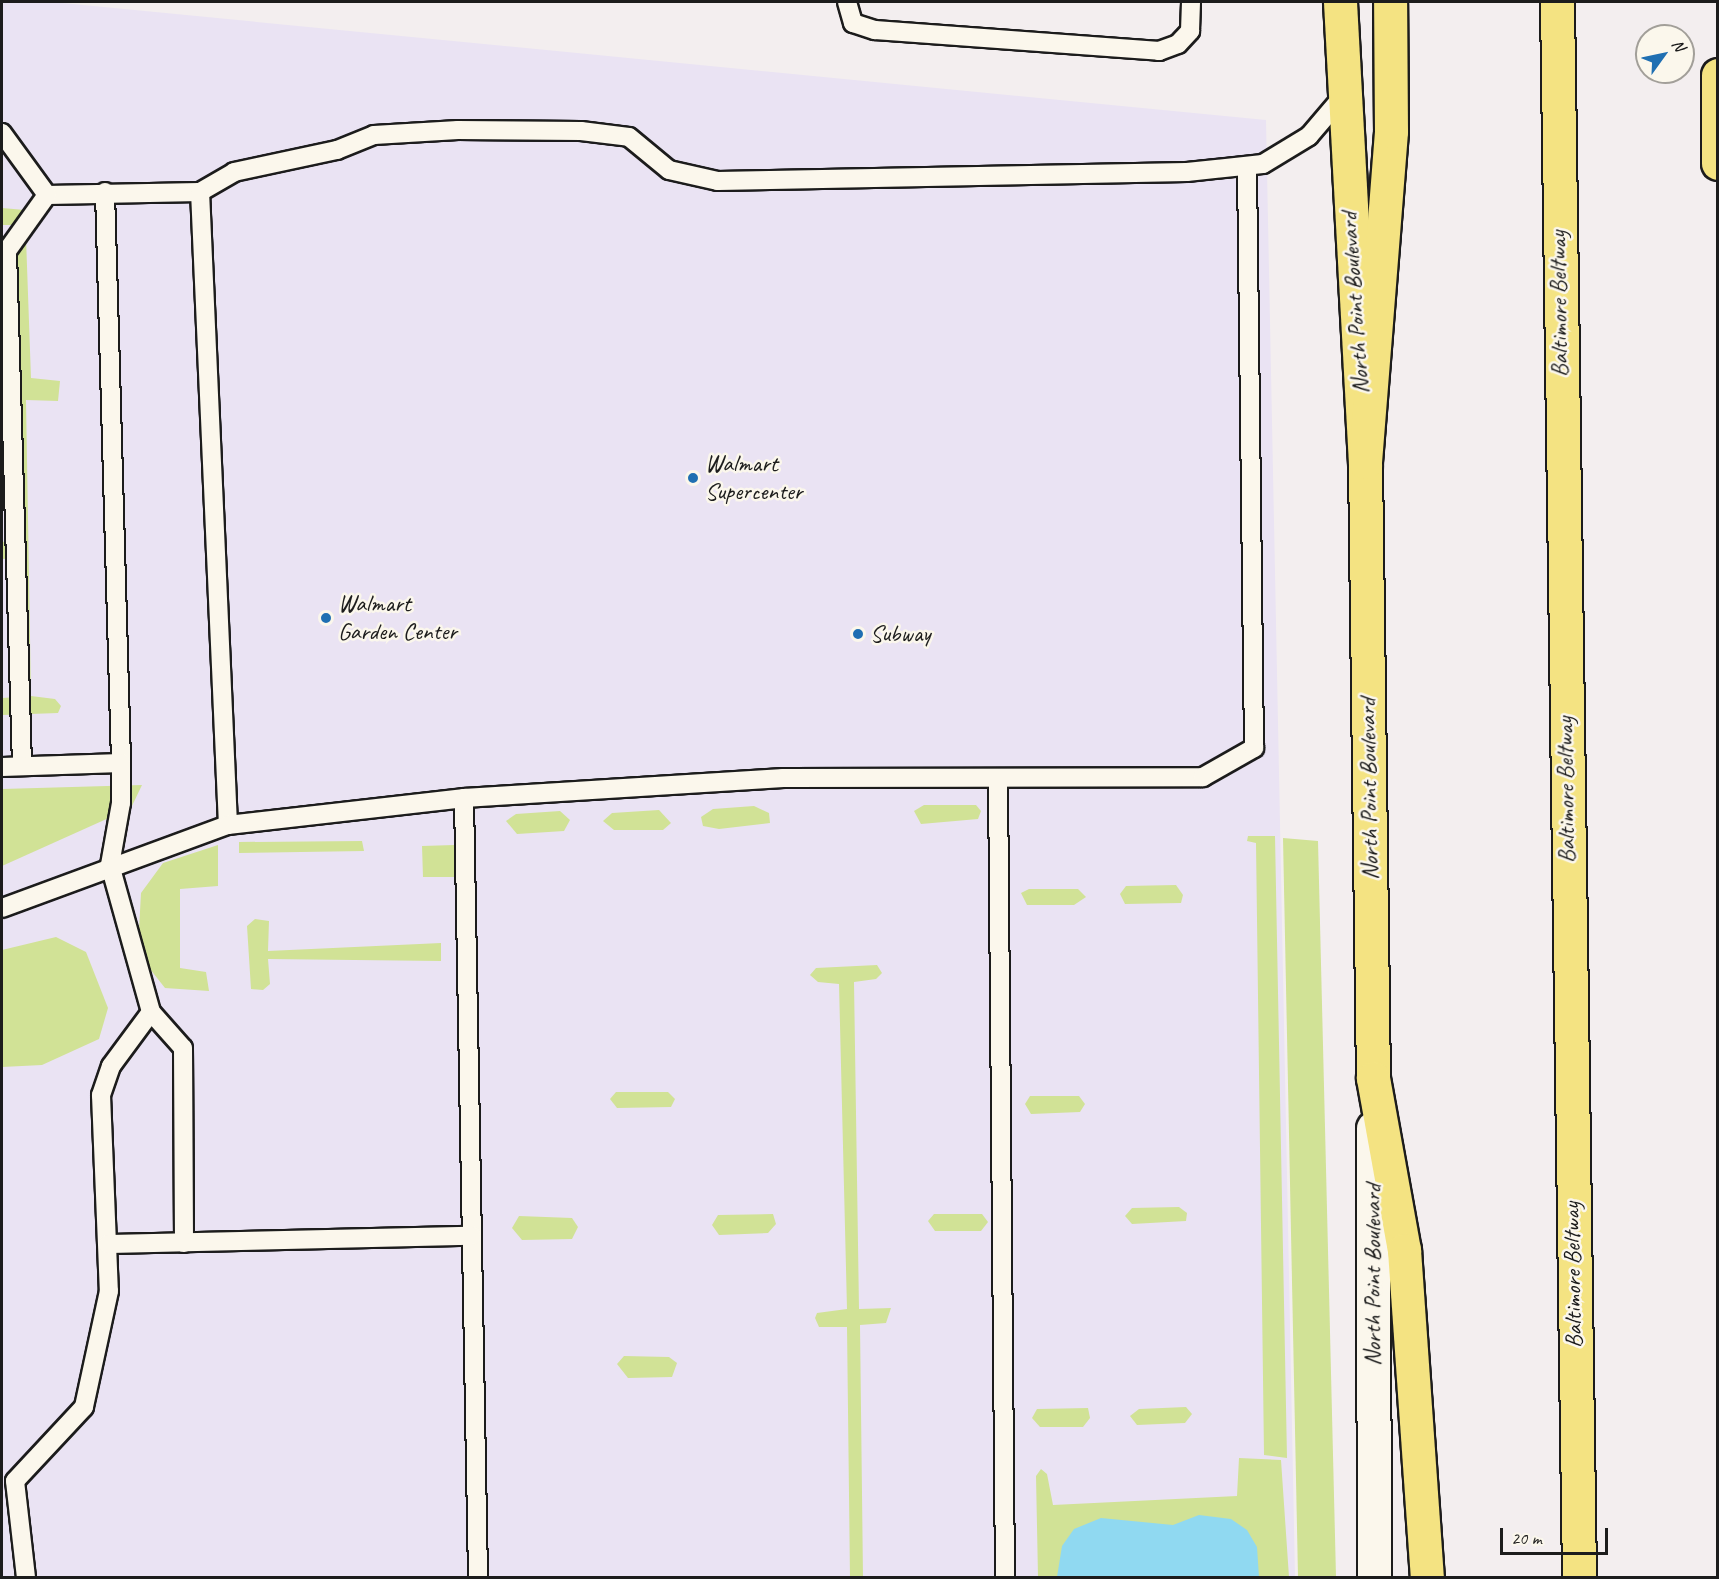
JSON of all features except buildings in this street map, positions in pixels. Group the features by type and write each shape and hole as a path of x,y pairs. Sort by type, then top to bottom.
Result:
{"main road":[{"name":"North Point Boulevard","path":"1340,2 1365,462 1373,1078 1373,1574"},
{"path":"1365,462 1391,131 1390,2"},
{"name":"Baltimore Beltway","path":"1557,2 1579,1578"},
{"path":"1718,75 1718,163"},
{"path":"1373,1078 1404,1250 1427,1578"}],"lane":[{"path":"848,2 853,24 875,30 1159,51 1178,44 1190,31 1191,2"},
{"path":"47,195 105,192 200,192 234,172 337,150 374,135 458,130 581,131 629,137 669,170 718,181 1187,171 1263,164 1309,136 1344,95"},
{"path":"2,133 47,195"},
{"path":"2,908 110,865 228,825 464,798 783,778 1203,777 1254,748 1247,166"},
{"path":"105,192 121,763 121,803 110,865 151,1012 183,1048 184,1243"},
{"path":"200,192 228,825"},
{"path":"22,766 7,251 47,195"},
{"path":"2,767 121,763"},
{"path":"998,778 1005,1578"},
{"path":"464,798 478,1578"},
{"path":"26,1578 15,1481 84,1407 109,1291 101,1095 111,1066 151,1012"},
{"path":"108,1244 472,1236"}],"shaded area":[{"path":"2,2 52,2 1266,120 1295,1577 2,1578"}],"green space":[{"path":"2,208 25,210 31,378 60,381 58,401 26,400 31,696 55,699 61,706 58,713 2,715 2,698 18,697 16,558 2,559 2,542 15,540 13,401 2,401 2,379 15,379 11,225 2,225"},
{"path":"142,785 131,808 2,866 2,789"},
{"path":"924,805 976,805 981,811 978,819 921,824 914,811"},
{"path":"754,806 769,813 770,823 719,829 703,826 701,817 713,809"},
{"path":"659,810 671,823 663,830 614,830 603,821 612,813"},
{"path":"560,811 570,820 564,831 517,834 506,821 516,814"},
{"path":"1248,836 1275,836 1287,1458 1264,1455 1256,843 1247,841"},
{"path":"1283,838 1318,841 1336,1577 1298,1577"},
{"path":"362,841 364,851 239,853 239,842"},
{"path":"218,845 218,886 180,889 180,968 206,972 209,991 165,988 146,964 139,930 141,893 163,863"},
{"path":"454,845 458,877 423,877 422,846"},
{"path":"1176,885 1183,895 1181,903 1125,904 1120,894 1126,886"},
{"path":"1029,889 1078,889 1086,897 1074,905 1027,905 1021,893"},
{"path":"255,919 269,921 268,951 441,943 441,961 268,959 270,984 263,990 251,989 247,926"},
{"path":"56,937 86,952 108,1008 99,1039 42,1065 2,1067 2,950"},
{"path":"877,965 882,973 876,979 854,982 859,1309 891,1308 886,1323 860,1325 863,1577 850,1578 847,1327 819,1327 815,1318 817,1313 847,1309 839,984 818,982 810,975 816,968"},
{"path":"616,1092 668,1092 675,1099 671,1107 617,1108 610,1099"},
{"path":"1030,1096 1079,1096 1085,1104 1080,1112 1031,1114 1025,1104"},
{"path":"1179,1207 1187,1213 1186,1221 1132,1224 1125,1216 1132,1208"},
{"path":"773,1214 776,1224 768,1233 719,1235 712,1225 718,1215"},
{"path":"934,1214 982,1214 988,1222 981,1231 935,1231 928,1221"},
{"path":"519,1216 572,1218 578,1227 572,1239 522,1240 512,1228"},
{"path":"624,1356 669,1357 677,1363 672,1377 628,1378 617,1364"},
{"path":"1186,1407 1192,1414 1185,1423 1137,1425 1130,1416 1139,1409"},
{"path":"1088,1408 1090,1418 1083,1427 1040,1427 1032,1418 1037,1409"},
{"path":"1239,1458 1281,1460 1289,1577 1038,1577 1036,1476 1041,1469 1047,1474 1053,1505 1237,1496"}],"water":[{"path":"1199,1515 1231,1519 1247,1530 1257,1547 1259,1577 1057,1577 1062,1546 1074,1529 1101,1518 1173,1525"}],"place":[{"name":"Walmart Supercenter","path":"693,478"},
{"name":"Walmart Garden Center","path":"326,618"},
{"name":"Subway","path":"858,634"}]}
